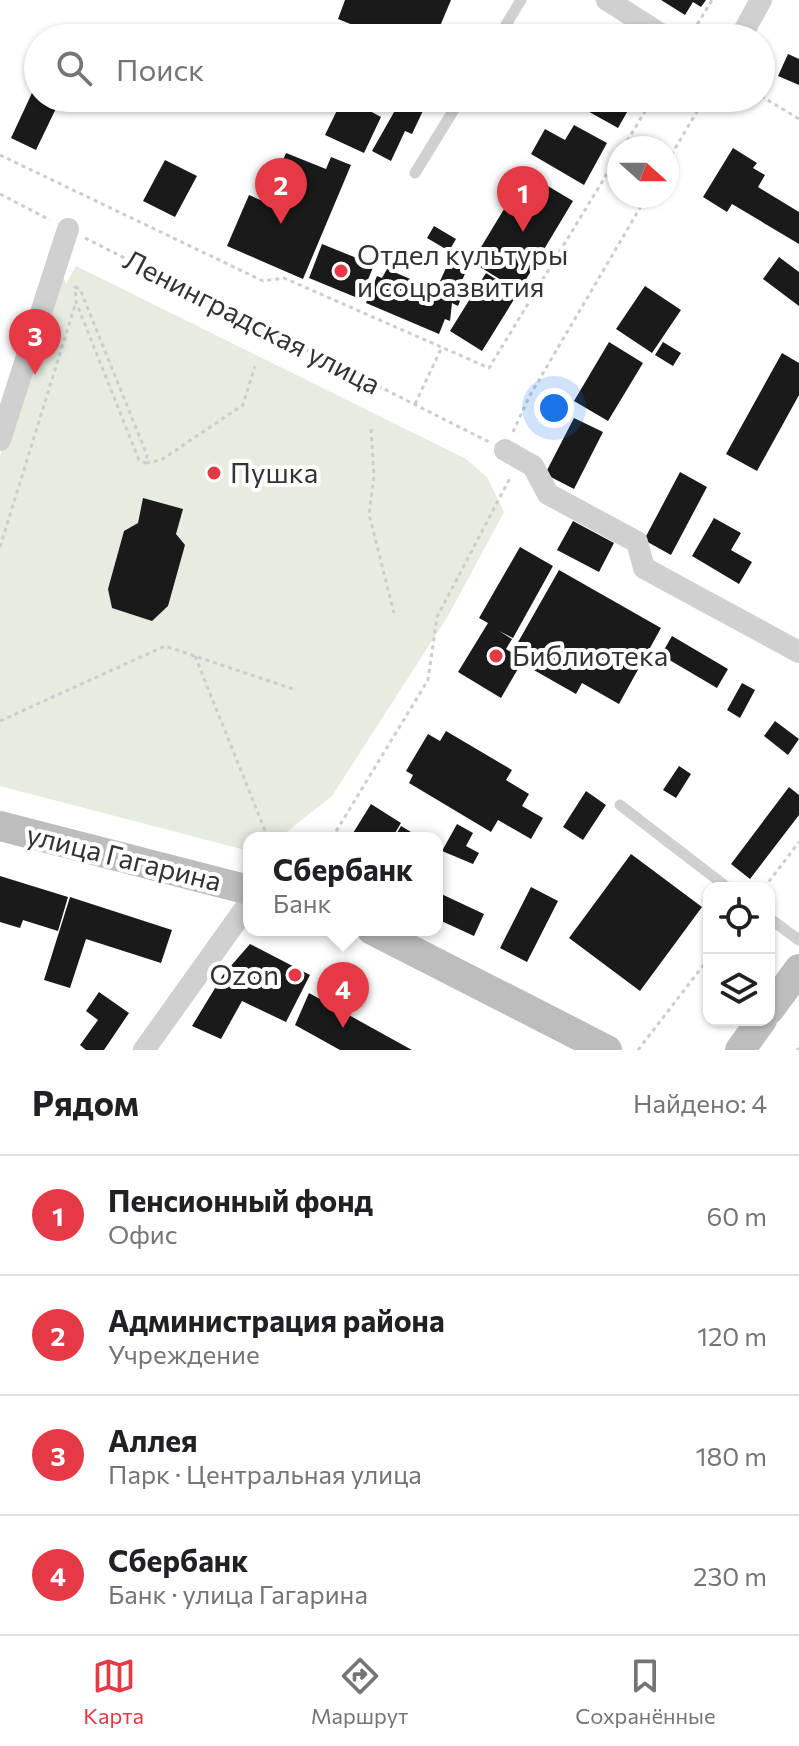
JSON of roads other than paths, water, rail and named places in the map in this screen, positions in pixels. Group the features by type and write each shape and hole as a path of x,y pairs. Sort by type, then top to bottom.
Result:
{"street":[{"path":"607,0 645,24"},
{"path":"748,24 761,0"},
{"path":"0,440 5,408 68,229"},
{"path":"505,450 533,466 548,494 637,542 644,568 799,652"},
{"name":"улица Гагарина","path":"0,826 243,888"},
{"path":"144,1050 243,911"},
{"path":"384,936 607,1050"},
{"path":"775,1002 799,969"},
{"path":"740,1050 758,1026"}],"lane":[{"path":"506,24 521,0"},
{"path":"415,173 452,112"},
{"path":"620,805 720,882"},
{"path":"775,922 799,940"}],"place":[{"name":"Администрация района","path":"281,224"},
{"name":"Пенсионный фонд","path":"523,232"},
{"name":"Отдел культуры и соцразвития","path":"341,271"},
{"name":"Аллея","path":"35,375"},
{"name":"Пушка","path":"214,473"},
{"name":"Библиотека","path":"496,656"},
{"name":"Ozon","path":"295,975"},
{"name":"Сбербанк","path":"343,1028"}]}
